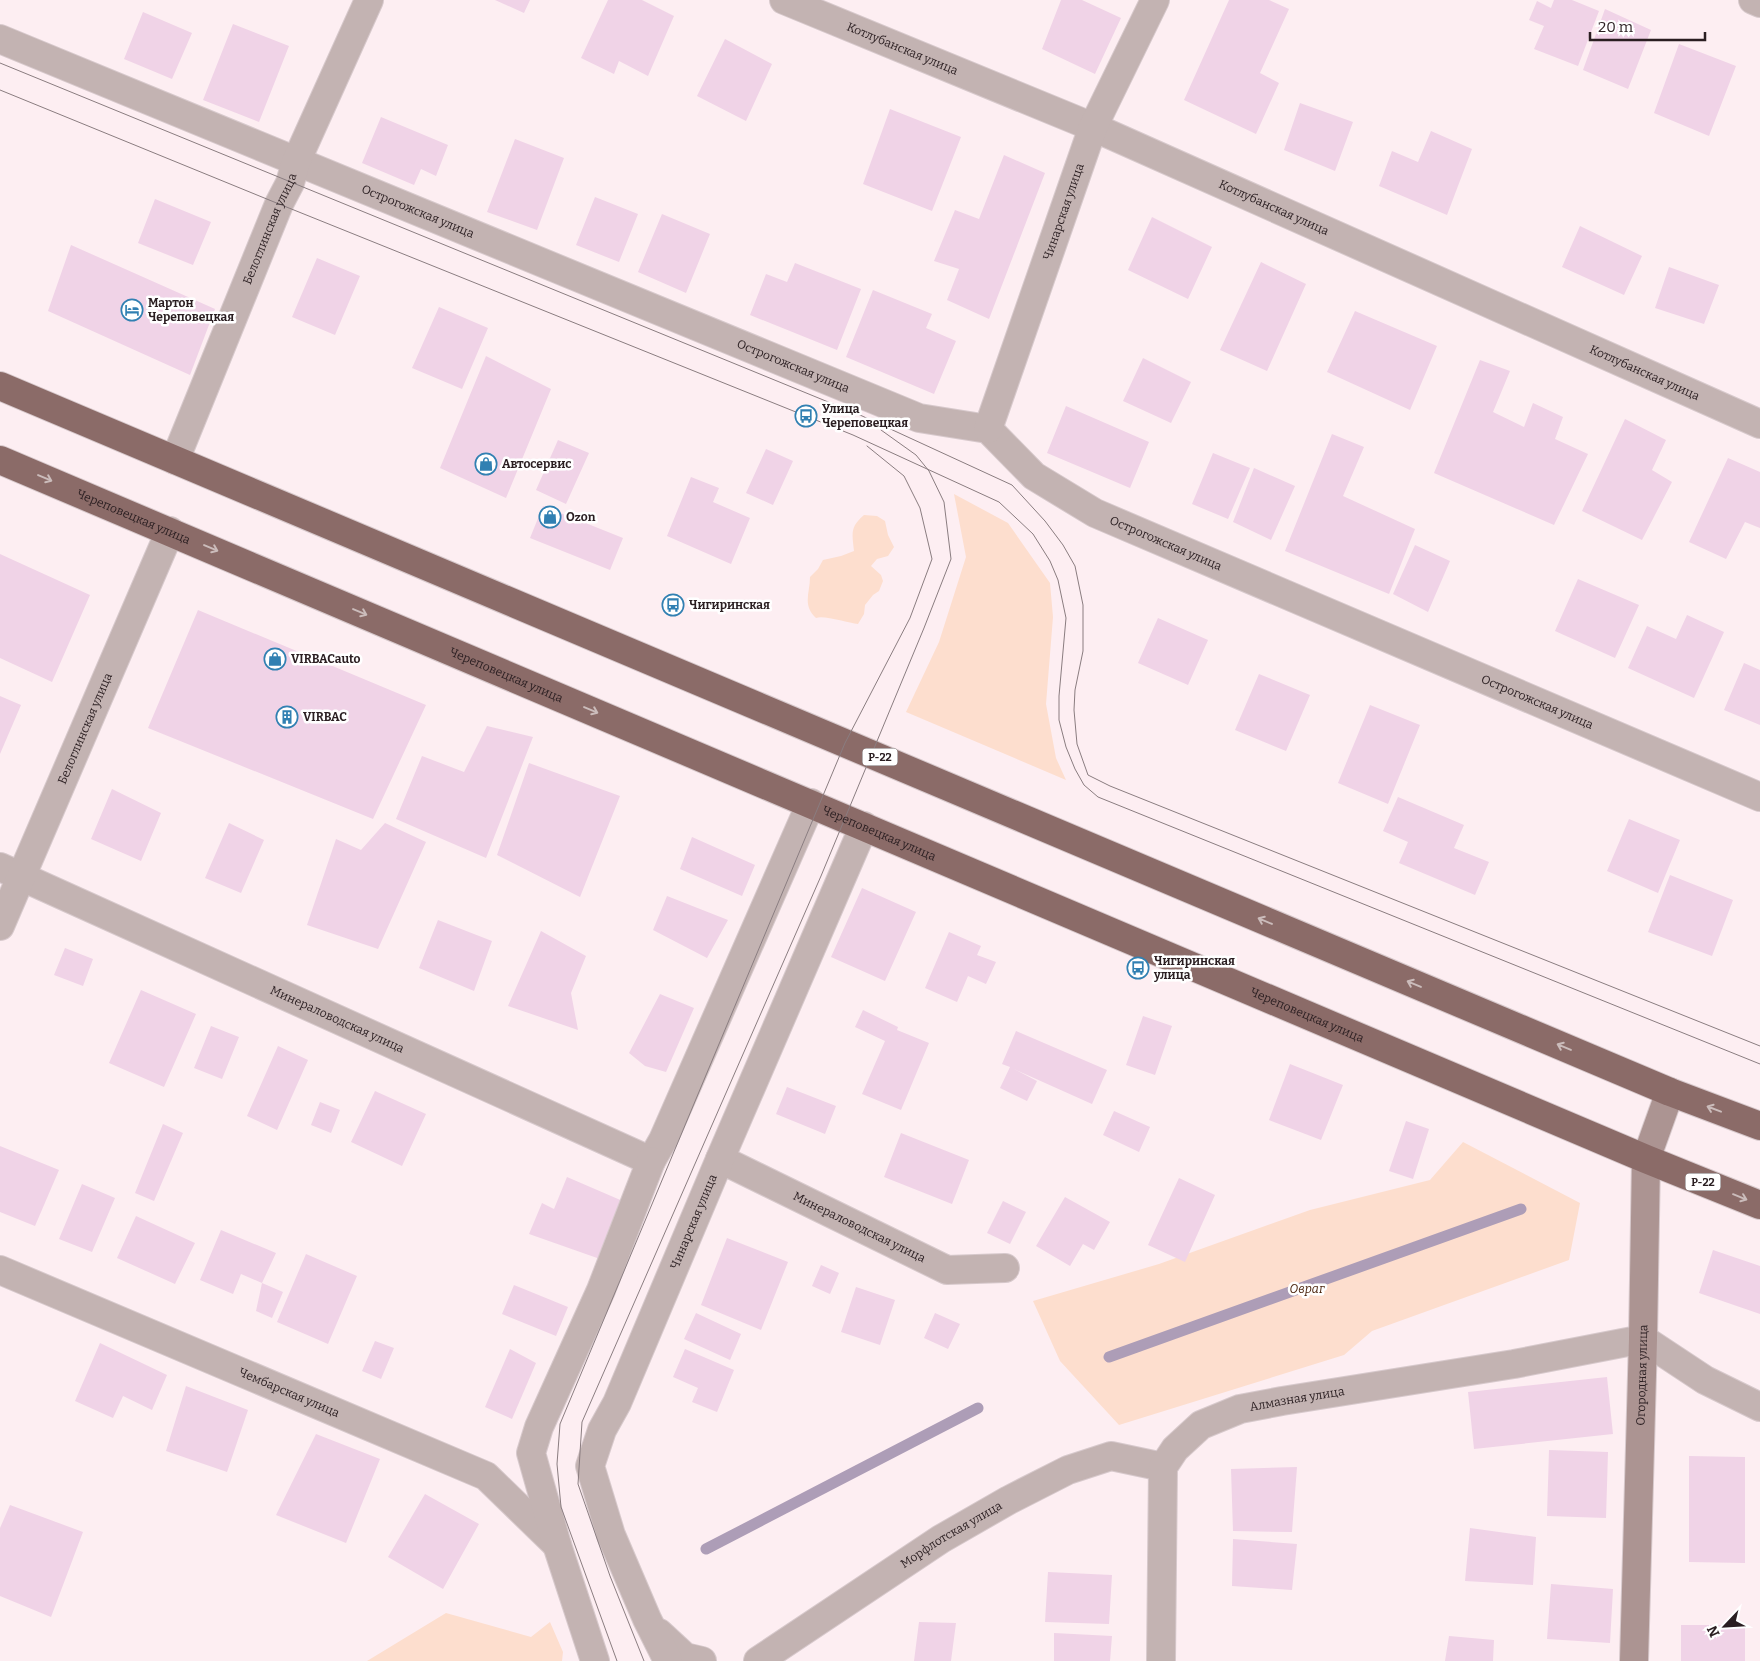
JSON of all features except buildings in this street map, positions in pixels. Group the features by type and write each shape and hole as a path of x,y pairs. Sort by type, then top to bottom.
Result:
{"highway":[{"name":"Р-22","path":"0,386 1670,1092 1760,1126"},
{"name":"Череповецкая улица","path":"0,460 1646,1159 1760,1205"}],"street":[{"name":"Белоглинская улица","path":"176,460 279,204 290,183 296,162 369,0"},
{"name":"Котлубанская улица","path":"784,0 1093,127 1760,424"},
{"name":"Чинарская улица","path":"988,429 1093,127 1155,0"},
{"path":"1753,0 1760,3"},
{"name":"Острогожская улица","path":"0,39 919,418 988,429 1034,476 1095,513 1760,797"},
{"name":"Белоглинская улица","path":"0,926 11,871 170,531"},
{"path":"595,1661 556,1545 531,1453 539,1427 601,1290 657,1151 811,803"},
{"name":"Чинарская улица","path":"668,1661 611,1535 590,1466 602,1430 617,1403 720,1158 864,826"},
{"name":"Минераловодская улица","path":"11,871 657,1151"},
{"name":"Огородная улица","path":"1634,1661 1646,1159 1670,1092"},
{"name":"Минераловодская улица","path":"720,1158 947,1270 1005,1268"},
{"name":"Чембарская улица","path":"0,1270 486,1476 556,1545"},
{"path":"1643,1339 1705,1380 1760,1407"},
{"name":"Алмазная улица","path":"1163,1467 1175,1449 1201,1425 1240,1409 1282,1400 1514,1364 1643,1339"},
{"name":"Морфлотская улица","path":"758,1661 941,1539 1008,1500 1068,1470 1111,1456 1163,1467"},
{"path":"1161,1661 1163,1467"},
{"path":"649,1622 685,1657 702,1661"}],"green space":[{"path":"954,494 1008,523 1050,583 1053,617 1046,704 1056,758 1066,780 906,712 939,642 966,557"},
{"path":"864,515 877,516 885,521 888,535 894,547 888,556 877,559 871,566 881,575 883,581 879,591 865,605 864,614 858,624 830,618 816,618 808,604 810,577 823,560 854,551 854,527"},
{"name":"Овраг","path":"1463,1142 1580,1203 1569,1260 1372,1331 1344,1355 1119,1425 1060,1361 1033,1301 1159,1264 1310,1210 1430,1180"},
{"path":"446,1613 531,1637 550,1622 563,1652 562,1661 367,1661"}],"waterway":[{"path":"1109,1357 1521,1209"},
{"path":"706,1549 978,1408"}],"tram line":[{"path":"0,63 860,415 1012,485 1045,521 1063,545 1075,566 1083,605 1083,651 1075,690 1074,710 1077,744 1088,775 1110,786 1760,1046"},
{"path":"0,90 853,435 999,502 1033,534 1050,561 1058,580 1066,618 1059,696 1059,720 1066,747 1075,769 1084,785 1098,797 1760,1064"},
{"path":"644,1661 610,1576 578,1484 582,1422 821,876 951,559 944,502 929,471 916,455 881,430"},
{"path":"617,1661 561,1507 557,1464 560,1424 845,743 910,618 932,559 920,508 904,476 867,446"}],"place":[{"name":"Мартон Череповецкая","path":"132,310"},
{"name":"Улица Череповецкая","path":"806,416"},
{"name":"Автосервис","path":"486,464"},
{"name":"Ozon","path":"550,517"},
{"name":"Чигиринская","path":"673,605"},
{"name":"VIRBACauto","path":"275,659"},
{"name":"VIRBAC","path":"287,717"},
{"name":"Чигиринская улица","path":"1138,968"}]}
